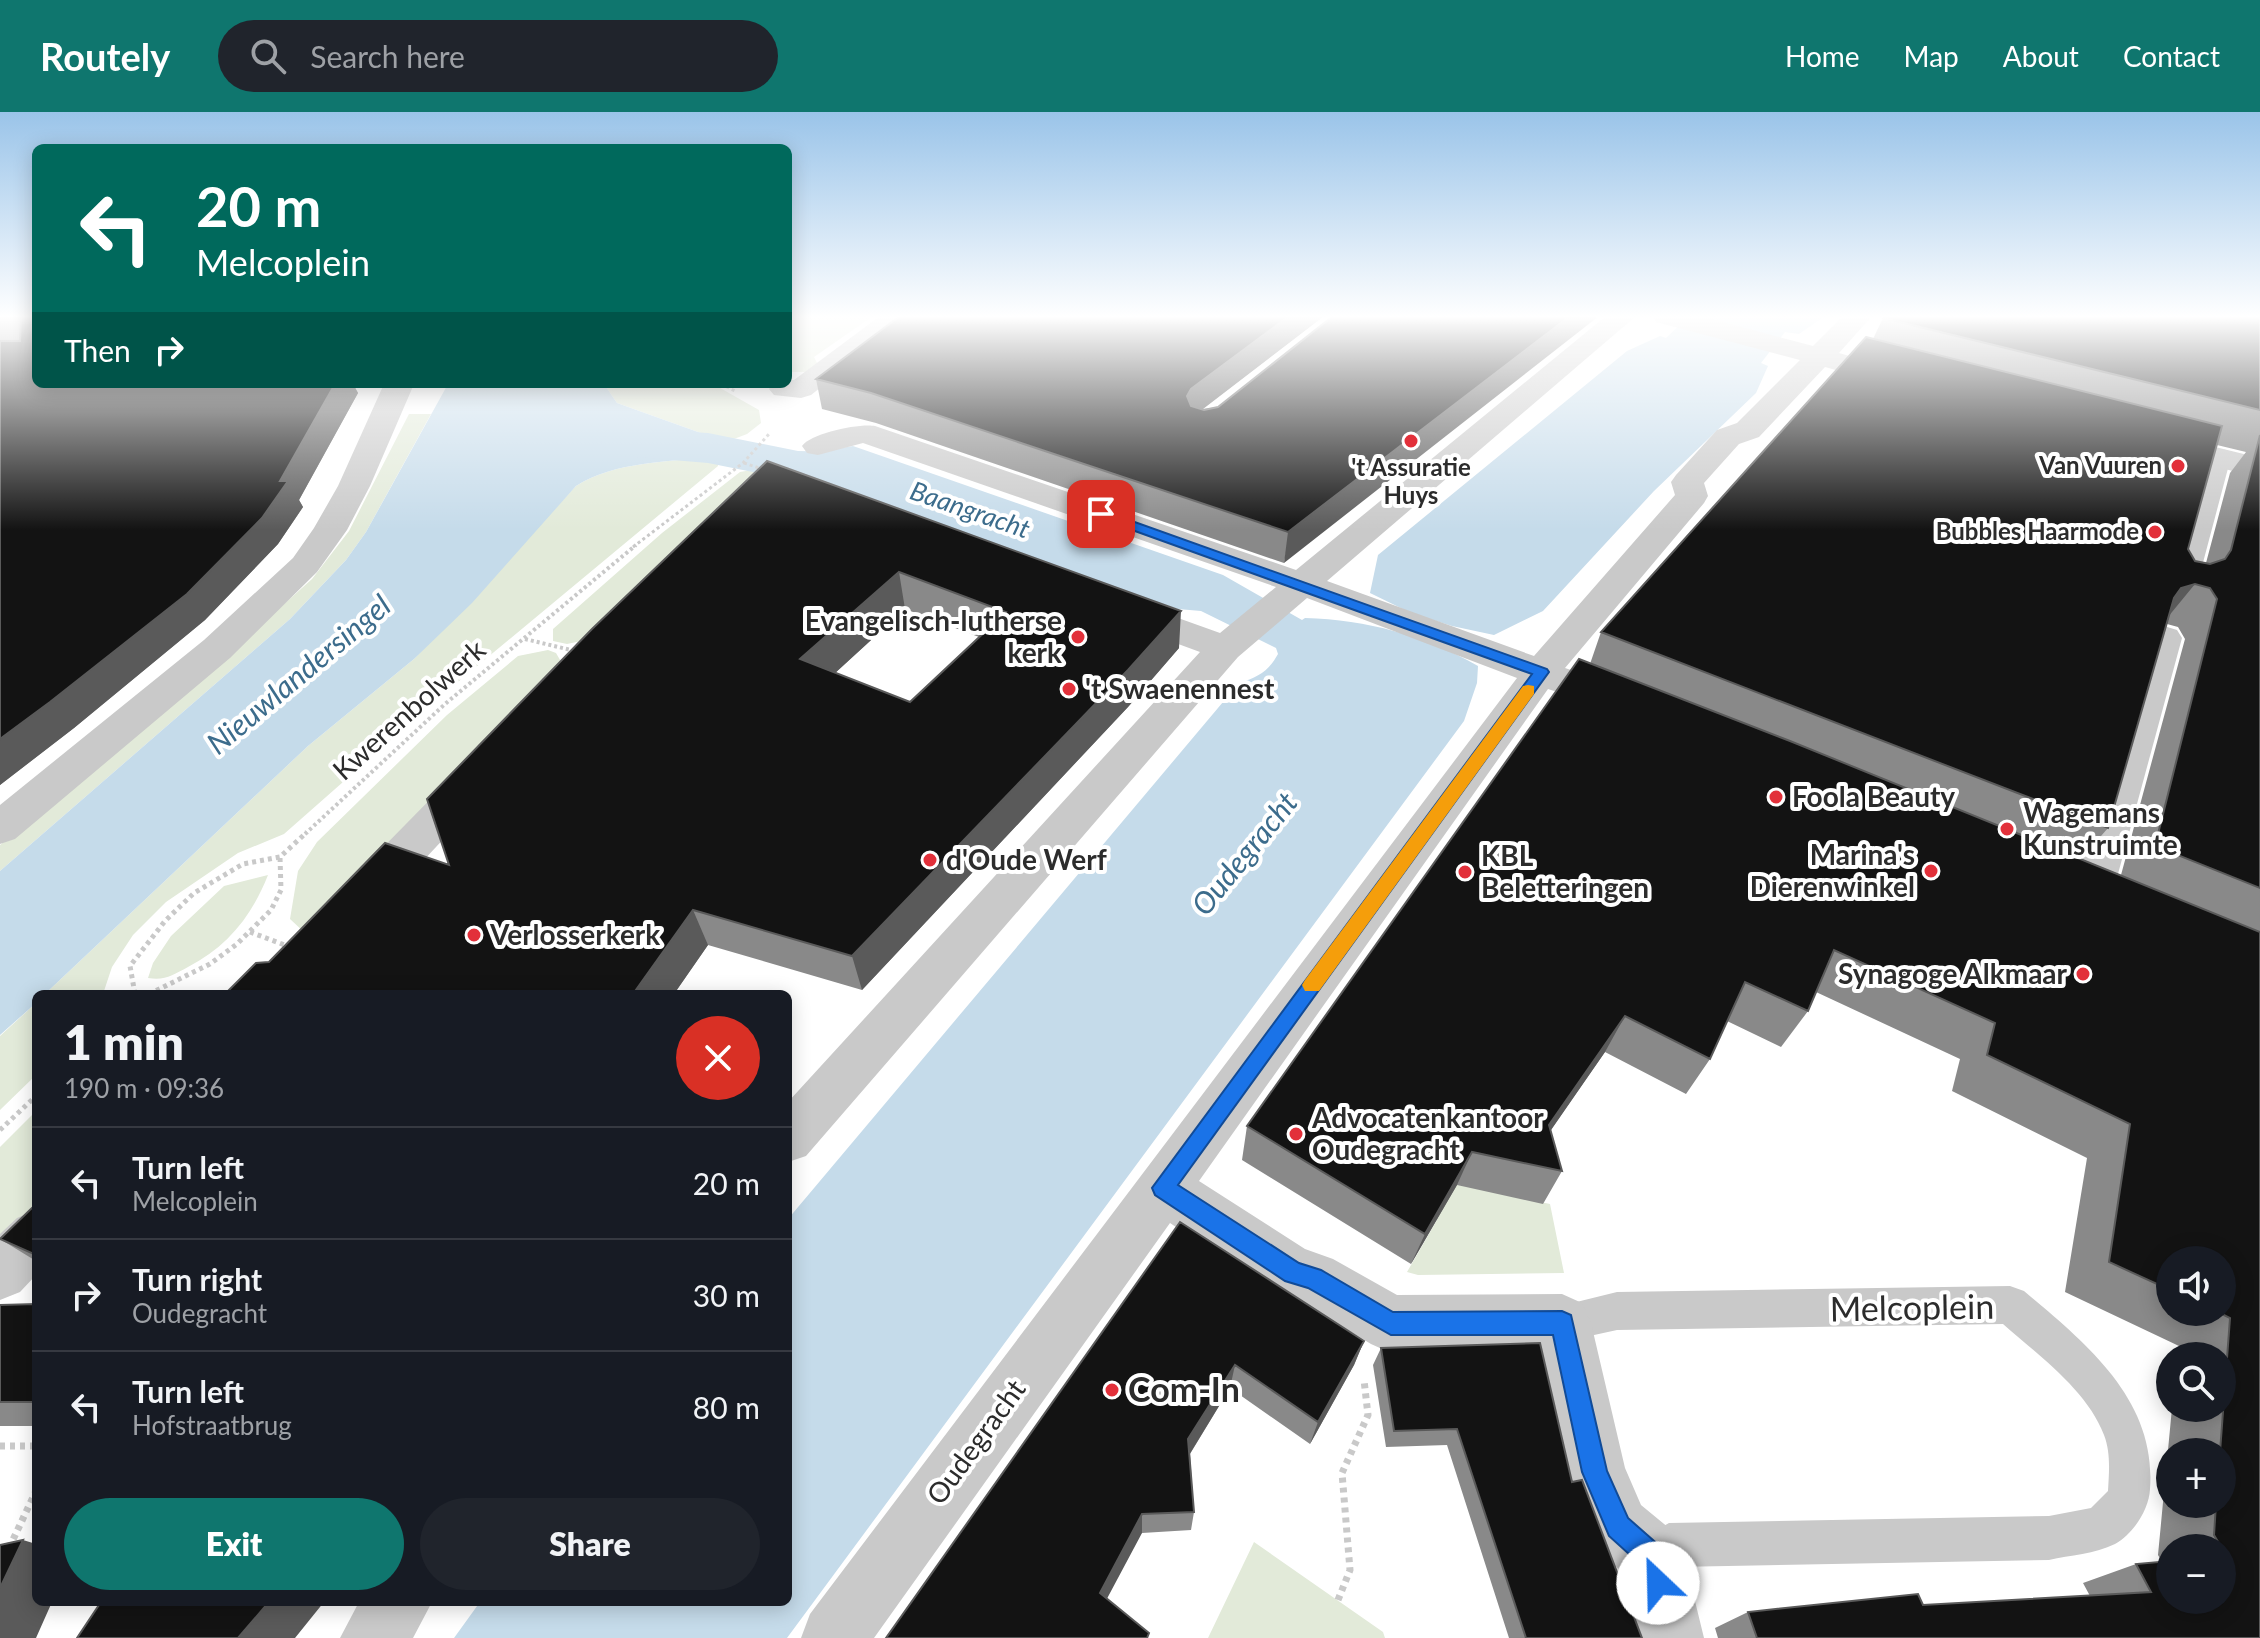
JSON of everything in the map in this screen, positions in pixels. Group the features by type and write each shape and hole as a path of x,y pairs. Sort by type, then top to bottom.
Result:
{"street":[{"path":"784,389 803,387"},
{"path":"792,1135 1225,648 1537,387"},
{"name":"Oudegracht","path":"834,1638 1541,672 1692,496 1687,482 1728,437 1748,430 1791,387"},
{"path":"0,828 217,649 305,565 330,530 354,486 397,388"},
{"path":"818,446 864,433 1287,595 1365,607 1598,695"},
{"path":"2133,436 2260,468"},
{"path":"2178,589 2215,457"},
{"path":"1090,599 1225,648"},
{"path":"2132,913 2076,890 2164,638"},
{"path":"307,954 505,746"},
{"name":"Melcoplein","path":"1163,1188 1293,1273 1313,1278 1391,1324 1562,1323"},
{"path":"0,1273 32,1240"},
{"path":"1562,1323 1595,1472 1619,1527 1652,1556 1671,1638"},
{"path":"373,1638 396,1606"}],"lane":[{"name":"Melcoplein","path":"1562,1323 1617,1311 2010,1305 2077,1363 2114,1411 2130,1455 2128,1500 2103,1527 2090,1530 2049,1538 1669,1545 1652,1556"}],"path":[{"name":"Kwerenbolwerk","path":"280,857 445,704 656,528 743,463 759,446"},
{"path":"743,463 768,471"},
{"path":"525,639 579,652"},
{"path":"134,990 130,966 152,935 179,907 214,879 244,863 280,857 283,876 278,902 218,961 160,990"},
{"path":"250,932 307,954"},
{"path":"0,1130 32,1100"},
{"path":"1338,1600 1350,1570 1342,1473 1368,1415 1360,1352 1376,1315"},
{"path":"0,1446 32,1446"},
{"path":"4,1560 32,1500"}],"green space":[{"path":"607,388 720,388 759,410 761,423 747,434 726,442 617,403"},
{"path":"409,414 431,414 366,532 346,560 290,619 0,871 0,845 196,683 312,579 349,531"},
{"path":"712,456 718,460 718,466 435,701 284,834 238,853 166,902 133,935 112,967 104,990 49,990 308,746 414,659 576,486 608,472 642,464"},
{"path":"751,470 763,473 768,481 738,488 591,639 567,644 553,641 553,629 662,533 740,472"},
{"path":"548,650 556,653 563,665 305,933 290,919 298,871 317,842 447,715 518,656"},
{"path":"268,875 246,917 215,950 173,975 148,978 153,963 171,936 224,886"},
{"path":"32,1007 32,1079 0,1110 0,1036"},
{"path":"1419,1092 1475,1188 1550,1204 1564,1273 1418,1275 1407,1272 1437,1220"},
{"path":"32,1115 32,1216 0,1249 0,1147"},
{"path":"1254,1542 1383,1632 1385,1638 1208,1638"}],"water":[{"path":"1583,387 1759,387 1654,491 1543,611 1494,635 1411,613 1370,593 1378,555"},
{"name":"Nieuwlandersingel","path":"446,388 607,388 617,403 726,442 712,456 624,467 576,486 472,603 414,659 308,746 49,990 32,990 32,1007 0,1035 0,871 290,619 346,560 366,532"},
{"path":"853,446 1223,575 1302,620 1351,622 1416,638 1478,666 1477,683 1464,721 787,1638 454,1638 477,1606 792,1606 792,1214 1239,683 1262,673 1278,654 1276,648 1201,611 1178,609 787,479 778,471 789,456"}],"building":[{"path":"0,387 333,388 280,481 288,481 262,518 187,594 0,739"},
{"path":"848,387 1193,387 1187,396 1191,406 1204,410 1218,407 1243,387 1477,387 1288,532"},
{"path":"1821,387 2067,387 2222,426 2188,549 2195,561 2210,564 2225,559 2231,550 2260,435 2260,888 2155,846 2217,599 2210,588 2195,584 2181,588 2174,598 2108,828 1601,632"},
{"path":"2167,387 2260,387 2260,410"},
{"path":"767,461 1181,611 852,956 693,910 636,990 229,990 256,963 269,962 385,843 449,865 427,799 592,629","holes":["899,572 1006,612 910,702 800,659"]},
{"path":"1579,659 1790,741 2260,932 2260,1638 1757,1638 1748,1612 1918,1594 1923,1605 2151,1592 2136,1564 2156,1562 2156,1614 2236,1614 2236,1534 2214,1534 2215,1518 2236,1518 2236,1438 2221,1438 2222,1422 2236,1422 2236,1342 2228,1342 2229,1326 2236,1326 2236,1246 2156,1246 2156,1284 2109,1262 2130,1124 1987,1055 1995,1023 1834,950 1808,1011 1745,982 1710,1059 1625,1016 1549,1125 1562,1171 1472,1152 1425,1234 1247,1126"},
{"path":"32,1208 32,1253 0,1239"},
{"path":"1180,1222 1364,1341 1318,1422 1235,1365 1188,1439 1194,1512 1142,1514 1100,1593 1149,1633 1147,1638 886,1638"},
{"path":"32,1304 32,1402 0,1402 0,1305"},
{"path":"1540,1343 1572,1482 1582,1480 1642,1638 1526,1638 1457,1429 1394,1431 1381,1348"},
{"path":"23,1540 0,1588 0,1545"},
{"path":"98,1606 266,1606 238,1638 77,1638"}],"waterway":[{"name":"Baangracht","path":"625,442 708,448 798,466 848,467 875,477"}],"slow traffic":[{"path":"1312,985 1528,690"}],"place":[{"name":"'t Assuratie Huys","path":"1411,441"},
{"name":"Van Vuuren","path":"2178,466"},
{"name":"Bubbles Haarmode","path":"2155,532"},
{"name":"Evangelisch-lutherse kerk","path":"1078,637"},
{"name":"'t Swaenennest","path":"1069,689"},
{"name":"Foola Beauty","path":"1776,797"},
{"name":"Wagemans Kunstruimte","path":"2007,829"},
{"name":"d'Oude Werf","path":"930,860"},
{"name":"Marina's Dierenwinkel","path":"1931,871"},
{"name":"KBL Beletteringen","path":"1465,872"},
{"name":"Verlosserkerk","path":"474,935"},
{"name":"Synagoge Alkmaar","path":"2083,974"},
{"name":"Advocatenkantoor Oudegracht","path":"1296,1134"},
{"name":"Com-In","path":"1112,1390"}],"route":[{"path":"1101,514 1541,672 1163,1188 1293,1273 1313,1278 1391,1324 1562,1323 1595,1472 1619,1527 1652,1556 1658,1583"}]}
